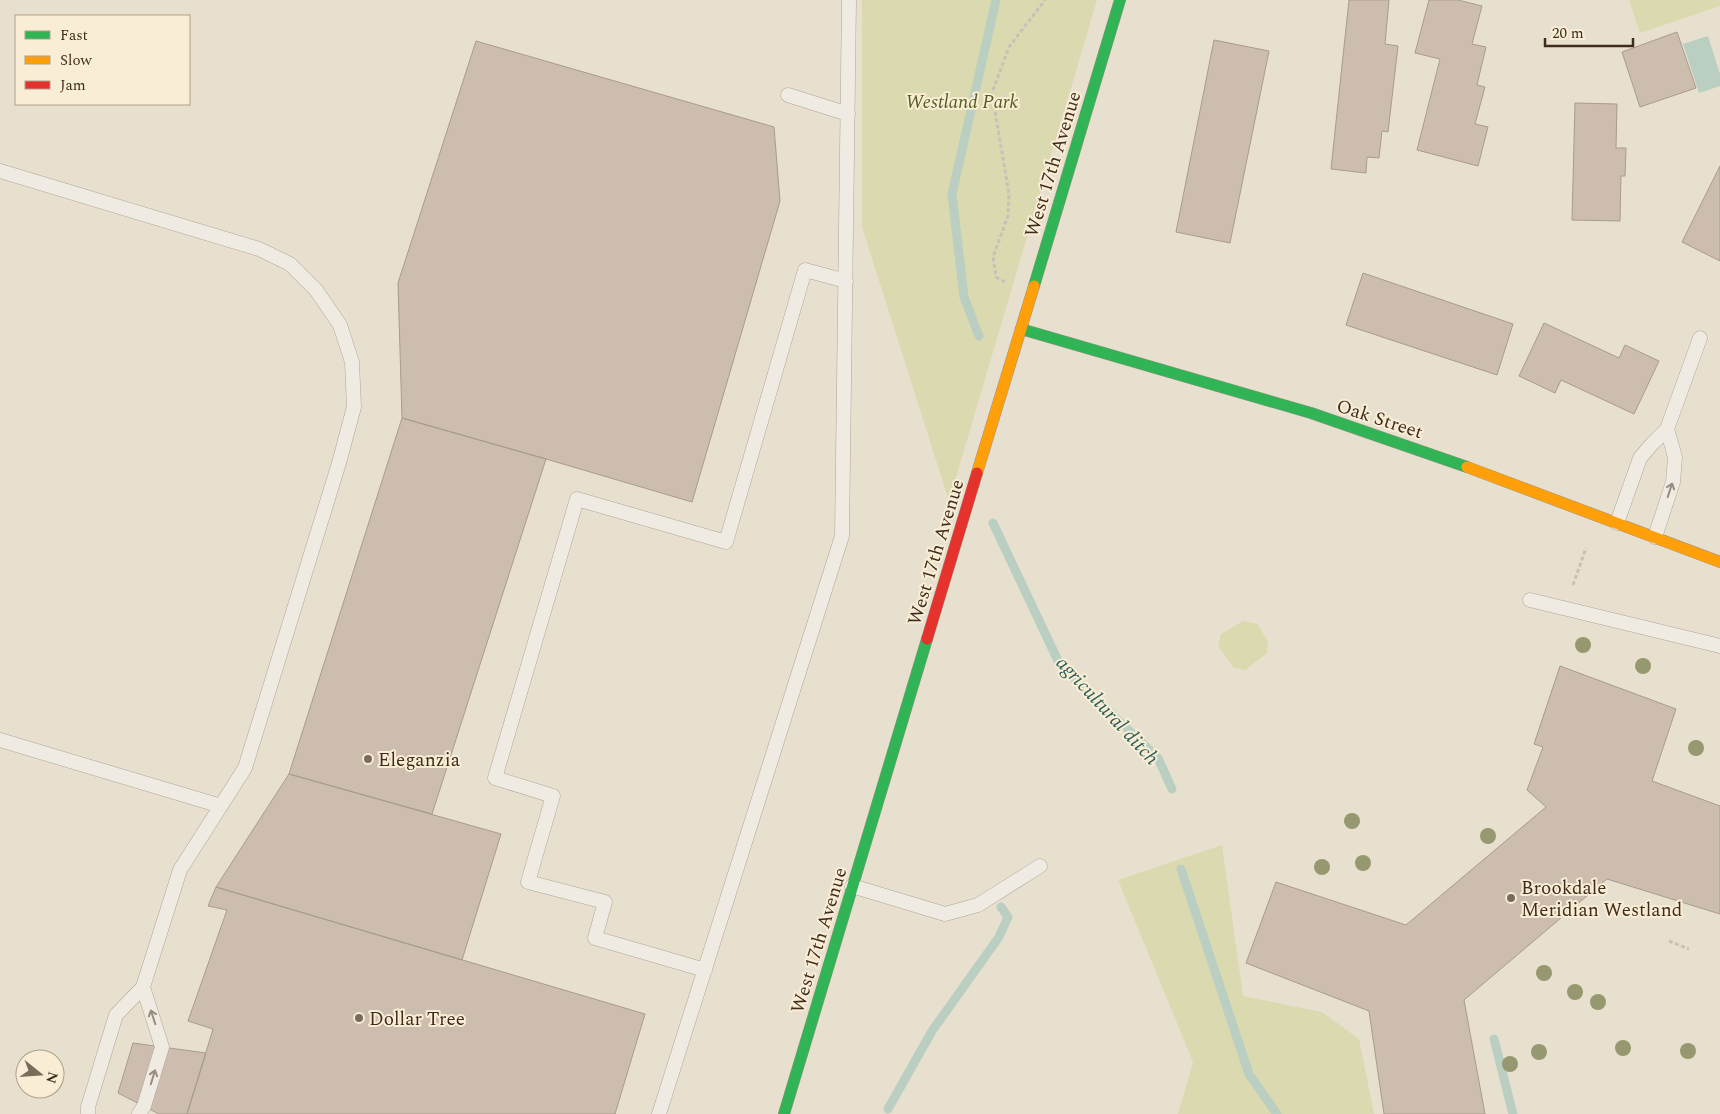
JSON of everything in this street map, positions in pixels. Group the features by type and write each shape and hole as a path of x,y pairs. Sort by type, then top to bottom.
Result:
{"street":[{"name":"West 17th Avenue","path":"784,1114 1120,0"},
{"name":"Oak Street","path":"1021,329 1311,413 1421,450 1720,562"}],"lane":[{"path":"659,1114 842,536 849,0"},
{"path":"788,95 848,114"},
{"path":"0,171 259,249 290,264 316,290 340,325 352,362 354,407 336,472 245,768 180,870 143,987 116,1015 88,1107 88,1114"},
{"path":"705,970 595,938 605,902 528,882 553,796 495,778 577,500 726,542 805,270 846,281"},
{"path":"1617,522 1640,458 1668,429 1700,338"},
{"path":"1655,537 1673,482 1675,457 1668,429"},
{"path":"1530,600 1720,646"},
{"path":"0,740 221,806"},
{"path":"852,886 945,914 978,905 1040,866"},
{"path":"139,1114 144,1106 162,1047 143,987"}],"path":[{"path":"1030,296 996,277 993,257 1008,216 1009,194 992,93 1009,47 1045,0"},
{"path":"1573,585 1586,548"},
{"path":"1669,941 1689,949"}],"green space":[{"name":"Westland Park","path":"862,0 1097,0 949,501 862,227"},
{"path":"1629,0 1720,0 1720,6 1640,33"},
{"path":"1243,621 1258,624 1268,642 1267,653 1245,670 1234,668 1218,646 1221,634"},
{"path":"1222,845 1243,996 1322,1012 1359,1039 1374,1114 1178,1114 1193,1062 1118,880"}],"shaded area":[{"path":"1708,36 1720,74 1720,86 1699,93 1683,44"}],"building":[{"path":"1349,0 1389,0 1385,44 1398,46 1388,132 1382,131 1379,158 1367,157 1366,173 1331,169"},
{"path":"1429,0 1458,0 1482,6 1472,44 1486,47 1477,85 1485,87 1475,124 1488,127 1478,166 1417,150 1440,59 1415,53"},
{"path":"1677,32 1696,88 1640,107 1622,52"},
{"path":"1214,40 1269,51 1230,243 1176,232"},
{"path":"476,41 774,127 780,201 692,502 402,418 398,283"},
{"path":"1575,103 1617,104 1616,148 1626,148 1625,176 1621,176 1620,221 1572,220"},
{"path":"1720,166 1720,261 1682,242"},
{"path":"1363,273 1513,324 1497,375 1346,325"},
{"path":"1544,323 1619,358 1625,345 1659,361 1634,414 1561,380 1555,393 1519,376"},
{"path":"402,418 546,459 432,814 289,774"},
{"name":"Brookdale Meridian Westland","path":"1560,666 1676,709 1652,781 1720,806 1720,914 1607,879 1464,1000 1485,1114 1384,1114 1369,1011 1246,963 1276,882 1406,925 1546,807 1527,790 1543,747 1534,744"},
{"path":"289,774 501,834 462,960 216,887"},
{"path":"216,887 645,1014 615,1114 187,1114 213,1029 188,1021 227,910 208,906"},
{"path":"133,1043 206,1053 187,1114 159,1114 118,1093"}],"waterway":[{"name":"agricultural ditch","path":"979,336 964,297 952,194 996,0"},
{"name":"agricultural ditch","path":"993,523 1060,665 1158,758 1172,789"},
{"name":"agricultural ditch","path":"1181,869 1249,1074 1277,1114"},
{"path":"888,1109 932,1031 999,937 1008,917 1001,907"},
{"path":"1494,1039 1513,1114"}],"traffic: fast":[{"path":"1034,286 1120,0"},
{"path":"1021,329 1311,413 1467,467"},
{"path":"784,1114 927,639"}],"traffic: slow":[{"path":"977,473 1034,286"},
{"path":"1467,467 1720,562"}],"traffic: jam":[{"path":"927,639 977,473"}],"place":[{"name":"Eleganzia","path":"368,759"},
{"name":"Brookdale Meridian Westland","path":"1511,898"},
{"name":"Dollar Tree","path":"359,1018"}]}
